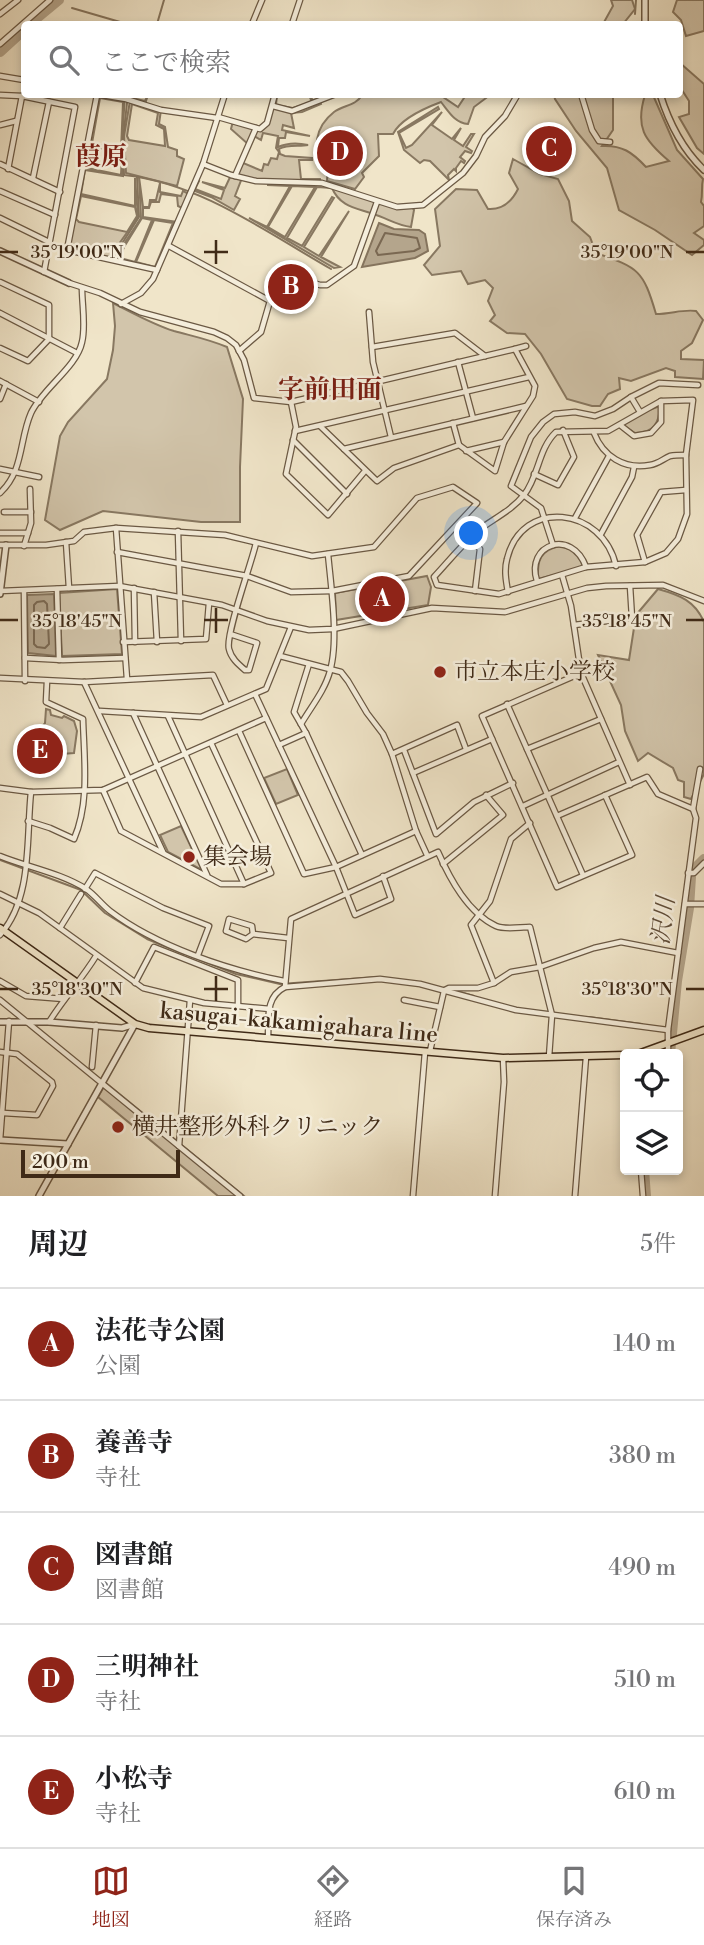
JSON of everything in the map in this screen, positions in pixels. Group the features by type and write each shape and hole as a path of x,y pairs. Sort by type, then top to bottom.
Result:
{"main road":[{"name":"kasugai-kakamigahara line","path":"1,931 135,1024 187,1032 503,1058 620,1055"},
{"path":"653,1049 704,1030"}],"street":[{"path":"0,14 18,0"},
{"path":"26,21 50,0"},
{"path":"253,21 262,0"},
{"path":"293,21 300,0"},
{"path":"645,0 645,21"},
{"path":"0,44 21,26"},
{"path":"0,76 21,80"},
{"path":"0,95 21,96"},
{"path":"8,169 22,98"},
{"path":"31,98 75,107 44,272"},
{"path":"96,98 67,250 157,270"},
{"path":"119,98 161,110 217,118 260,129 267,123 274,98"},
{"path":"121,304 148,286 169,246 203,164 224,98"},
{"path":"273,106 292,111 326,98"},
{"path":"203,164 235,176 268,182 321,183 397,207 422,205 463,173 476,156 485,137 505,116 516,98"},
{"path":"582,98 592,130 599,141 610,142"},
{"path":"662,98 680,141 704,170"},
{"path":"33,178 49,102"},
{"path":"0,125 16,121"},
{"path":"235,176 256,128"},
{"path":"0,164 60,192"},
{"path":"0,191 55,215"},
{"path":"239,351 261,332 270,301 288,275 323,285 332,282 354,266 376,202"},
{"path":"0,218 49,242"},
{"path":"169,246 270,301"},
{"path":"0,251 140,313 214,332 233,341 247,368 254,398 291,402 526,346"},
{"path":"0,282 49,305 49,339 28,361 0,348"},
{"path":"0,492 16,472 28,421 83,342 82,288"},
{"path":"369,312 377,382 391,437"},
{"path":"0,313 77,353"},
{"path":"372,347 455,333 486,356"},
{"path":"453,424 459,445 495,471 505,442 534,391 530,376 515,349"},
{"path":"458,362 473,418"},
{"path":"295,431 530,376"},
{"path":"0,399 3,382 39,402"},
{"path":"553,545 541,508 511,486 531,437 543,422 554,414 565,412 598,416 659,383 698,385"},
{"path":"631,397 640,412"},
{"path":"693,400 686,455 687,514 678,539 666,553 645,562 586,567 499,594 437,585 434,577 470,538 500,517 525,494 548,440 556,432 563,430 594,433 620,425 661,401 693,400"},
{"path":"620,425 634,436 651,433 661,422 661,401"},
{"path":"291,402 296,420 286,474 328,515 365,471"},
{"path":"344,449 526,406"},
{"path":"320,426 377,481 394,468 459,445"},
{"path":"534,474 558,485 574,457 563,430"},
{"path":"594,433 599,446 609,456 634,467 652,465 670,456 686,455"},
{"path":"293,440 347,494"},
{"path":"465,451 505,442"},
{"path":"575,518 609,456"},
{"path":"600,534 632,477 634,467"},
{"path":"0,469 39,477"},
{"path":"117,552 247,576 291,592 332,591 409,576 478,503 453,488 417,498 374,547 328,555 312,556 225,535 116,528 84,533 74,541 24,546 3,545 0,592 119,586 209,603 309,630 333,629 432,608 505,612 587,588 663,585 704,601"},
{"path":"24,546 31,523 30,489"},
{"path":"645,562 637,535 661,492 686,490"},
{"path":"4,512 31,512"},
{"path":"508,592 505,568 511,548 524,530 545,519 565,516 575,518 600,534 614,553 616,566"},
{"path":"116,528 127,679"},
{"path":"178,531 181,641"},
{"path":"0,533 28,533"},
{"path":"470,538 480,550 475,591"},
{"path":"66,542 69,588"},
{"path":"230,634 257,643 249,670 237,663 229,650 230,634 256,543"},
{"path":"537,581 535,562 544,550 553,545 572,547 580,554 586,567"},
{"path":"301,724 331,670 333,629 328,555"},
{"path":"562,575 568,593 581,673 630,785"},
{"path":"574,625 632,618 630,586"},
{"path":"134,588 135,642"},
{"path":"57,589 59,660"},
{"path":"24,591 25,681"},
{"path":"154,592 157,642"},
{"path":"123,642 206,639 209,603"},
{"path":"100,711 201,717 255,694 266,689 291,627"},
{"path":"279,656 341,672 348,681 383,734 416,831 427,855"},
{"path":"25,658 125,658"},
{"path":"309,664 294,712 362,855"},
{"path":"581,673 482,716 557,887 632,855 605,795"},
{"path":"0,678 85,682 213,675 228,705"},
{"path":"28,821 74,839 81,824 83,719 46,702 47,681"},
{"path":"85,682 163,852"},
{"path":"255,694 336,867 355,915 391,900 383,876"},
{"path":"507,704 583,875"},
{"path":"134,713 207,875"},
{"path":"168,716 244,884"},
{"path":"0,788 31,792 103,790 266,718"},
{"path":"527,749 601,719"},
{"path":"392,754 457,725 466,749"},
{"path":"239,731 304,874 336,867 416,831"},
{"path":"279,745 306,733"},
{"path":"413,773 492,739"},
{"path":"103,790 121,831 221,884 244,884 271,873 211,743"},
{"path":"404,750 436,834 486,795 513,783"},
{"path":"523,806 619,762"},
{"path":"669,1049 668,1030 700,769"},
{"path":"557,816 647,777 658,794 694,809"},
{"path":"1,931 18,903 25,866 31,792"},
{"path":"443,864 503,815 486,795"},
{"path":"494,983 471,925 490,901 511,839 530,823"},
{"path":"268,1038 270,1000 284,984 291,919 438,852 466,902 479,913 498,927 530,927 552,1015 549,1057"},
{"path":"0,856 86,889 110,911 145,933 239,972 284,984 380,979 420,984 516,1010 668,1030"},
{"path":"688,873 694,873 704,863"},
{"path":"86,889 95,873 163,908 209,926 198,955"},
{"path":"0,894 39,913 143,988 190,1000 270,1009"},
{"path":"60,928 81,894"},
{"path":"685,904 704,904"},
{"path":"254,934 253,926 229,919 226,931 246,939 254,934 288,938"},
{"path":"413,1196 428,1051 444,991 449,988 478,988 494,983 511,972 540,967 594,948 621,942 678,953"},
{"path":"135,983 154,947 238,980 238,1006"},
{"path":"49,1021 96,956"},
{"path":"0,981 26,996 64,999"},
{"path":"0,1000 240,1196"},
{"path":"179,1146 190,1000"},
{"path":"404,1000 440,1007"},
{"path":"9,1021 0,1140 68,1144"},
{"path":"0,1022 49,1021 122,1028 135,1024"},
{"path":"39,1196 135,1024"},
{"path":"92,1067 96,1025"},
{"path":"0,1052 17,1054 52,1082 53,1088 36,1115 3,1113"},
{"path":"575,1196 586,1057"},
{"path":"495,1196 504,1082 503,1058"},
{"path":"641,1175 642,1196"}],"shaded area":[{"path":"611,0 632,0 635,9 625,21 605,21 613,6"},
{"path":"677,0 704,0 704,31 686,36 683,21 673,12"},
{"path":"683,66 704,84 704,154 697,148 679,117 689,114 689,101 683,92"},
{"path":"96,98 100,98 125,98 123,176 85,170 81,194 135,206 135,178 138,217 119,244 115,259 67,250","holes":["100,98 123,102 121,150 92,143","91,146 122,153 121,175 87,168","81,196 135,207 137,216 127,232 79,222 76,219"]},
{"path":"130,98 145,101 147,98 145,104 161,110 159,124 165,127 168,147 177,150 177,156 184,159 177,186 126,173 124,136","holes":["132,104 158,113 156,125 164,129 165,146 129,140 127,136"]},
{"path":"274,98 277,98 276,105 293,108 312,102 310,98 315,103 320,101 321,104 302,112 291,113 294,128 283,125 282,130 310,136 286,132 285,138 279,138 278,147 308,145 283,147 279,149 280,154 312,158 299,160 301,179 320,179 321,183 382,204 412,207 414,210 411,227 350,206 335,194 332,188 317,187 287,238 302,246 332,197 334,198 304,247 319,256 349,211 321,257 340,267 334,268 249,218 267,227 290,186 268,185 242,178 235,196 240,199 234,210 192,190 196,180 199,181 195,189 221,199 224,190 202,182 225,188 231,175 235,176 241,162 262,171 264,164 268,165 271,158 277,159 278,136 263,133 261,140 254,136 249,145 231,129 233,121 256,128 267,123","holes":["292,186 315,187 285,237 268,227"]},
{"path":"359,98 444,98 458,107 464,98 486,98 474,107 468,124 456,119 441,102 407,118 393,134 378,134 379,156 362,173 364,177 355,189 327,181 328,166 318,154 317,139 328,118"},
{"path":"613,98 613,130 602,146 626,150 646,167 669,161 653,146 642,124 644,98 654,98 677,150 703,179 701,202 704,206 704,226 694,233 704,240 704,245 692,255 619,210 607,168 576,131 555,99"},
{"path":"438,107 439,109 399,133 406,148 412,145 442,112 432,125 452,139 461,128 454,140 463,146 471,134 474,134 466,147 471,153 465,151 460,157 465,161 461,161 456,171 454,169 448,175 449,180 430,161 424,160 420,163 404,150 398,132"},
{"path":"513,159 540,174 558,179 569,201 572,221 590,237 596,253 630,267 643,279 656,314 696,311 703,320 692,343 681,351 681,359 704,360 703,379 675,377 675,371 666,368 631,381 619,378 620,389 608,394 600,406 567,399 541,354 525,334 507,333 490,321 495,315 488,301 493,288 485,280 468,284 461,271 432,275 424,265 440,246 435,209 456,189 477,190 488,209 506,204 518,189 509,173"},
{"path":"139,177 143,207 149,207 150,200 156,200 160,183 160,192 181,196 183,191 190,195 184,209 178,206 177,196 161,194 159,202 151,202 149,208 143,208 143,217 178,222 157,270 118,259 122,247 141,218","holes":["142,218 152,220 135,262 120,258","154,220 173,223 155,267 136,262"]},
{"path":"113,303 166,328 227,347 243,399 240,522 201,522 103,511 60,530 45,520 60,436 68,422 107,379 115,326"},
{"path":"660,406 657,422 651,429 635,433 623,425 649,410"},
{"path":"560,546 576,551 585,567 538,579 541,557 548,550"},
{"path":"427,576 431,587 428,605 336,620 335,593"},
{"path":"117,589 122,654 62,656 59,593"},
{"path":"658,589 686,600 704,622 704,774 691,799 684,797 684,782 678,780 673,768 648,753 638,761 625,731 621,705 598,655 629,660 636,615"},
{"path":"46,709 50,710 51,715 62,718 64,716 74,721 77,731 74,753 62,754 63,740 59,738 56,754 51,751 51,739 43,734 41,728 45,723"},
{"path":"287,769 298,795 276,804 264,778"},
{"path":"181,826 202,870 168,852 160,835"},
{"path":"106,1083 244,1196 218,1196 98,1097"}],"water":[{"path":"379,223 394,229 419,230 425,234 428,251 415,258 362,267"},
{"path":"54,594 56,656 28,653 27,595"}],"waterway":[{"path":"34,21 59,0"},
{"path":"158,21 164,0"},
{"path":"635,14 636,0"},
{"path":"72,8 117,21"},
{"path":"0,52 21,33"},
{"path":"128,98 123,139 124,175 152,180 206,199 232,211 331,269"},
{"path":"116,260 121,245 139,217 137,177"},
{"name":"沢川","path":"693,870 704,859"},
{"path":"0,860 81,890 105,913 147,939 184,954"},
{"name":"沢川","path":"670,1049 691,877"},
{"path":"193,957 236,974 280,984 378,977"},
{"path":"453,990 474,996"},
{"path":"551,1013 584,1017"},
{"path":"589,1017 642,1024"},
{"name":"沢川","path":"644,1175 646,1196"}],"place":[{"name":"図書館","path":"549,149"},
{"name":"三明神社","path":"340,153"},
{"name":"養善寺","path":"291,287"},
{"name":"法花寺公園","path":"382,599"},
{"name":"市立本庄小学校","path":"440,672"},
{"name":"小松寺","path":"40,751"},
{"name":"集会場","path":"189,857"},
{"name":"横井整形外科クリニック","path":"118,1127"}],"district":[{"name":"葭原","path":"101,157"},
{"name":"字前田面","path":"330,390"}]}
